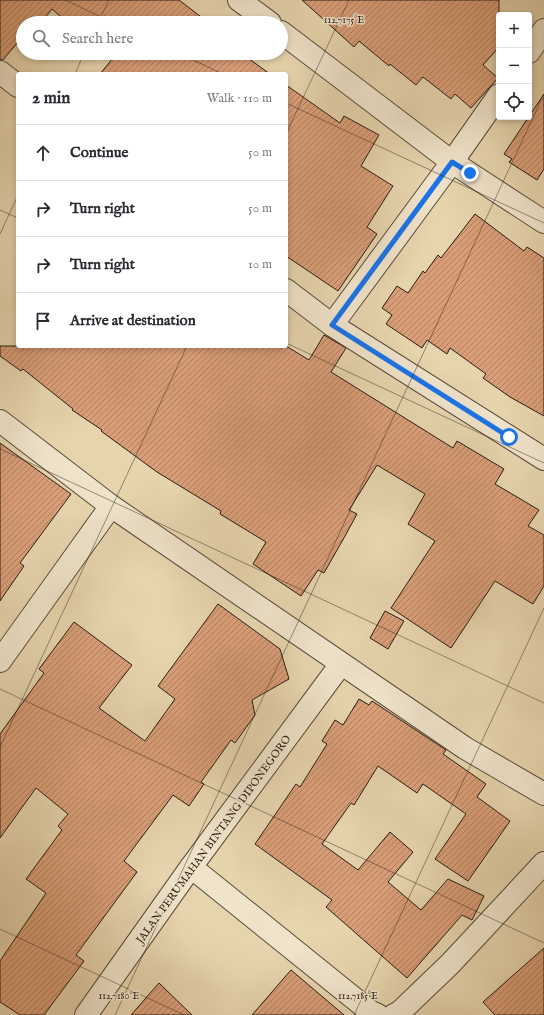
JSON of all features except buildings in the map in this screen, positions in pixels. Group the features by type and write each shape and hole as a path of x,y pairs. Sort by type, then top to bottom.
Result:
{"street":[{"path":"239,0 261,16"},
{"path":"532,48 544,30"},
{"path":"288,37 452,162 544,222"},
{"path":"0,72 16,84"},
{"path":"332,325 452,162 496,99"},
{"path":"288,292 332,325 544,459"},
{"path":"0,421 111,506 341,664 465,748 544,794"},
{"path":"0,661 111,506"},
{"name":"JALAN PERUMAHAN BINTANG DIPONEGORO","path":"86,1015 191,867 341,664"},
{"path":"394,1015 400,1012 450,964 544,863"},
{"path":"191,867 371,1012 378,1015"}],"route":[{"path":"470,173 452,162 332,325 509,437"}]}
